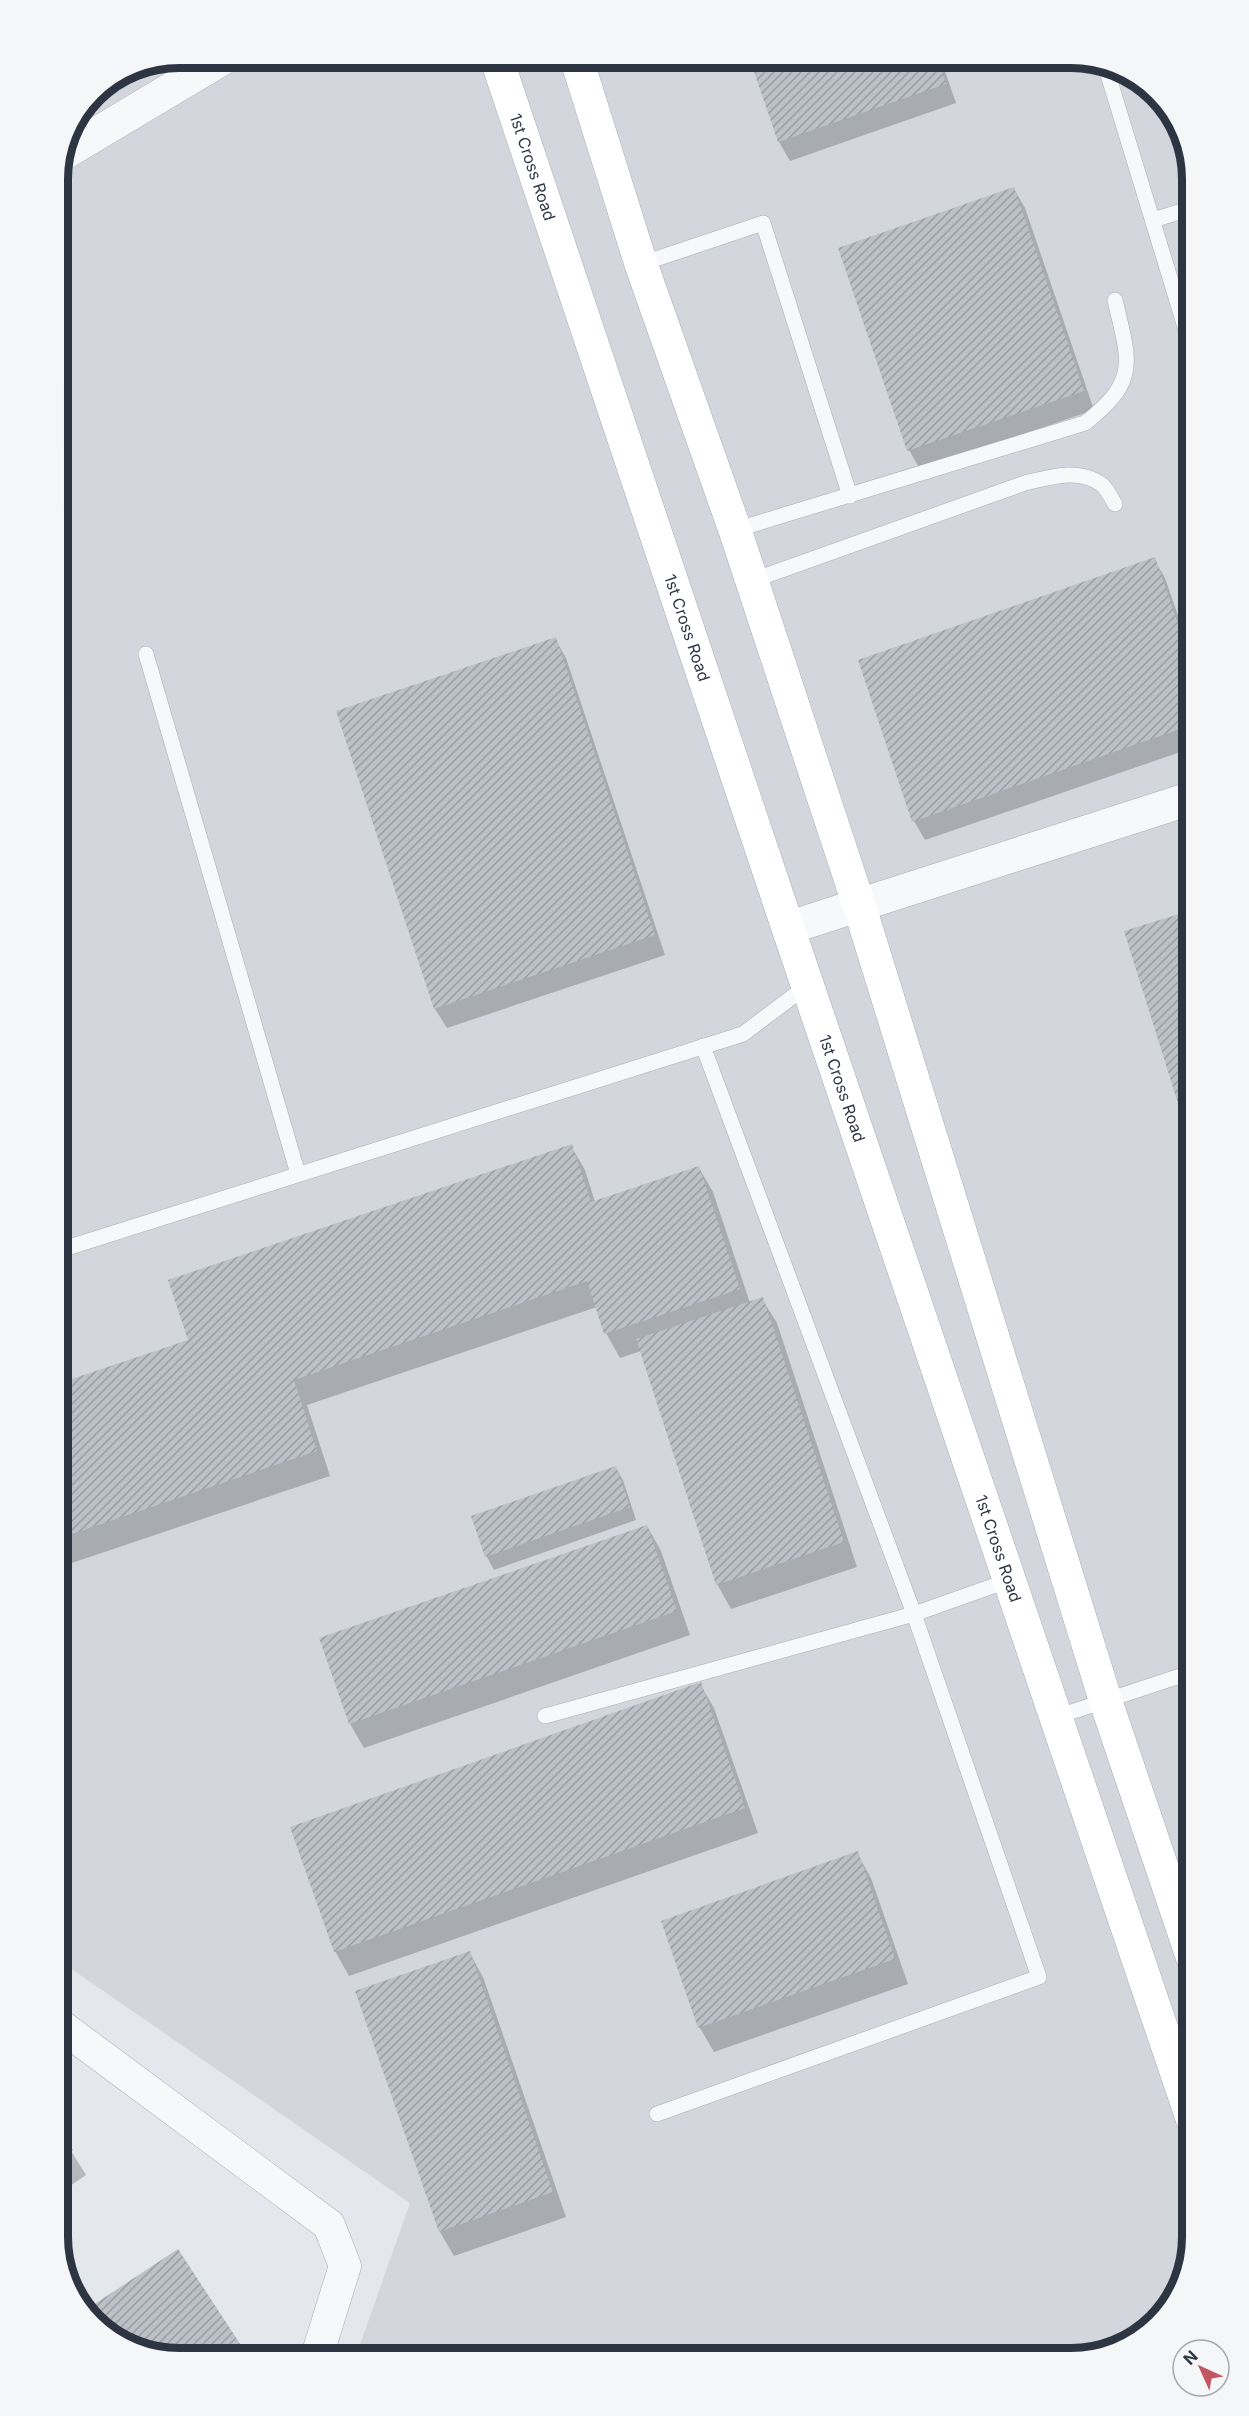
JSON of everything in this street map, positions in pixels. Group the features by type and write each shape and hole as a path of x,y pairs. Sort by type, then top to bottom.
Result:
{"main road":[{"name":"1st Cross Road","path":"500,68 788,928 1182,2089"},
{"path":"579,68 641,264 735,530 859,905 1106,1702 1182,1926"}],"street":[{"path":"71,149 207,68"},
{"path":"788,928 1182,801"},
{"path":"68,2031 329,2225 345,2266 319,2348"}],"lane":[{"path":"1108,74 1182,317"},
{"path":"1153,220 1182,211"},
{"path":"641,264 762,223 850,496"},
{"path":"735,530 1085,423 1108,405 1122,386 1128,356 1115,300"},
{"path":"751,581 1026,483 1044,479 1080,474 1103,485 1115,504"},
{"path":"146,654 298,1174"},
{"path":"68,1247 743,1034 808,985"},
{"path":"657,2114 1039,1977 914,1614 703,1046"},
{"path":"544,1716 914,1614 1010,1580"},
{"path":"1056,1717 1182,1675"}],"shaded area":[{"path":"164,68 1077,68 1106,73 1126,82 1149,100 1167,123 1176,143 1182,179 1182,2237 1176,2273 1163,2299 1144,2321 1113,2340 1085,2348 359,2348 410,2203 68,1967 68,172 71,150 82,123 105,95 136,76"}],"building":[{"path":"753,68 941,68 946,84 778,142"},
{"path":"1014,187 1084,391 907,451 838,248"},
{"path":"1155,557 1182,636 1182,728 912,822 858,660"},
{"path":"556,637 655,935 434,1009 336,711"},
{"path":"1182,913 1182,1116 1124,931"},
{"path":"572,1144 591,1202 699,1166 740,1289 604,1334 587,1281 294,1380 317,1451 68,1535 68,1380 188,1340 168,1280"},
{"path":"763,1297 844,1542 716,1585 636,1339"},
{"path":"616,1466 630,1507 485,1557 471,1516"},
{"path":"647,1525 677,1611 349,1724 319,1638"},
{"path":"701,1682 745,1808 334,1952 290,1827"},
{"path":"858,1851 895,1959 698,2028 661,1921"},
{"path":"470,1951 553,2192 439,2232 355,1991"},
{"path":"68,2142 73,2150 68,2153"},
{"path":"178,2249 243,2348 172,2348 143,2343 117,2330 92,2306"}]}
